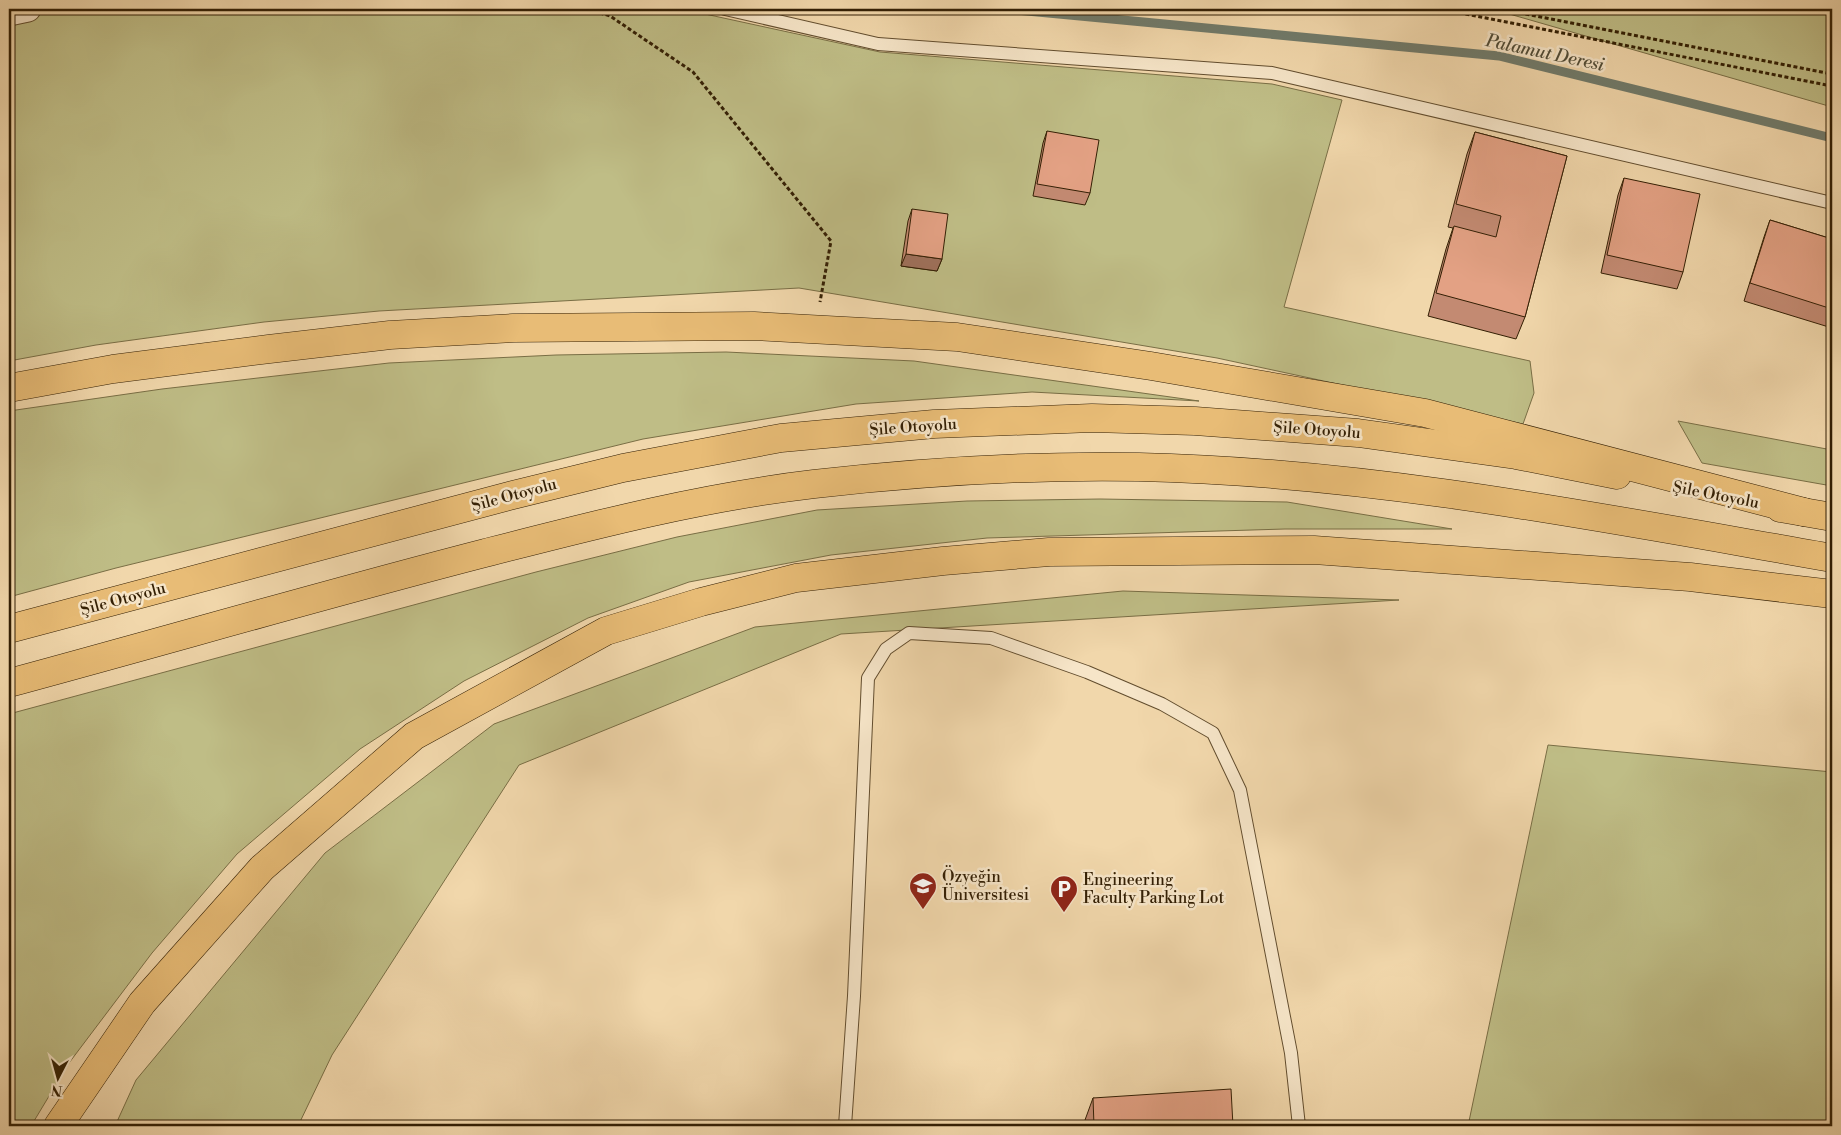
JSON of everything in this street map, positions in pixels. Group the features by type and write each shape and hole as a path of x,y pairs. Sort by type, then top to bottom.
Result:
{"highway":[{"path":"9,388 113,369 390,335 512,328 637,326 815,329 957,337 1151,366 1425,413 1804,512"},
{"name":"Şile Otoyolu","path":"9,629 622,468 780,438 934,424 1092,418 1195,421 1358,433 1516,455 1832,517"},
{"path":"9,683 438,565 646,512 810,484 963,471 1139,467 1280,476 1436,492 1832,558"},
{"path":"58,1126 142,1003 262,868 414,736 606,632 701,602 796,578 943,561 1049,552 1314,550 1690,577 1832,594"}],"street":[{"path":"9,13 28,9"}],"lane":[{"path":"725,9 878,44 1272,73 1832,203"},
{"path":"845,1126 854,996 868,678 886,648 909,633 991,638 1087,672 1154,701 1214,733 1240,790 1291,1053 1299,1126"}],"path":[{"path":"587,9 610,16 692,72 831,241 815,329"},
{"path":"1440,9 1832,86"},
{"path":"1500,9 1832,74"}],"shaded area":[{"path":"9,9 682,9 880,52 1272,84 1342,100 1284,307 1530,361 1534,393 1523,424 1217,358 799,288 379,311 264,322 96,345 9,361"},
{"path":"1492,9 1832,9 1832,107"},
{"path":"726,352 914,361 1199,401 1032,392 856,404 643,439 116,568 9,597 9,411 162,389 389,363 556,355"},
{"path":"1678,421 1832,450 1832,486 1702,463"},
{"path":"1100,499 1287,502 1452,529 1285,529 987,538 831,555 689,582 588,618 464,681 360,749 237,854 152,953 69,1063 31,1126 9,1126 9,714 536,572 677,537 817,510 967,501"},
{"path":"1123,591 1399,600 841,634 519,765 332,1055 298,1126 115,1126 136,1080 325,853 494,724 755,627"},
{"path":"1548,745 1832,772 1832,1126 1468,1126"}],"building":[{"path":"1047,131 1099,140 1090,193 1037,184"},
{"path":"1475,132 1567,156 1525,317 1436,293 1454,226 1496,237 1501,216 1456,204"},
{"path":"1624,178 1700,194 1683,272 1607,255"},
{"path":"912,209 948,214 942,259 906,254"},
{"path":"1770,220 1832,239 1832,309 1750,283"},
{"path":"1231,1089 1233,1126 1094,1126 1093,1098"}],"waterway":[{"name":"Palamut Deresi","path":"1007,9 1499,56 1832,138"}],"place":[{"name":"Özyeğin Üniversitesi","path":"923,910"},
{"name":"Engineering Faculty Parking Lot","path":"1064,913"}]}
